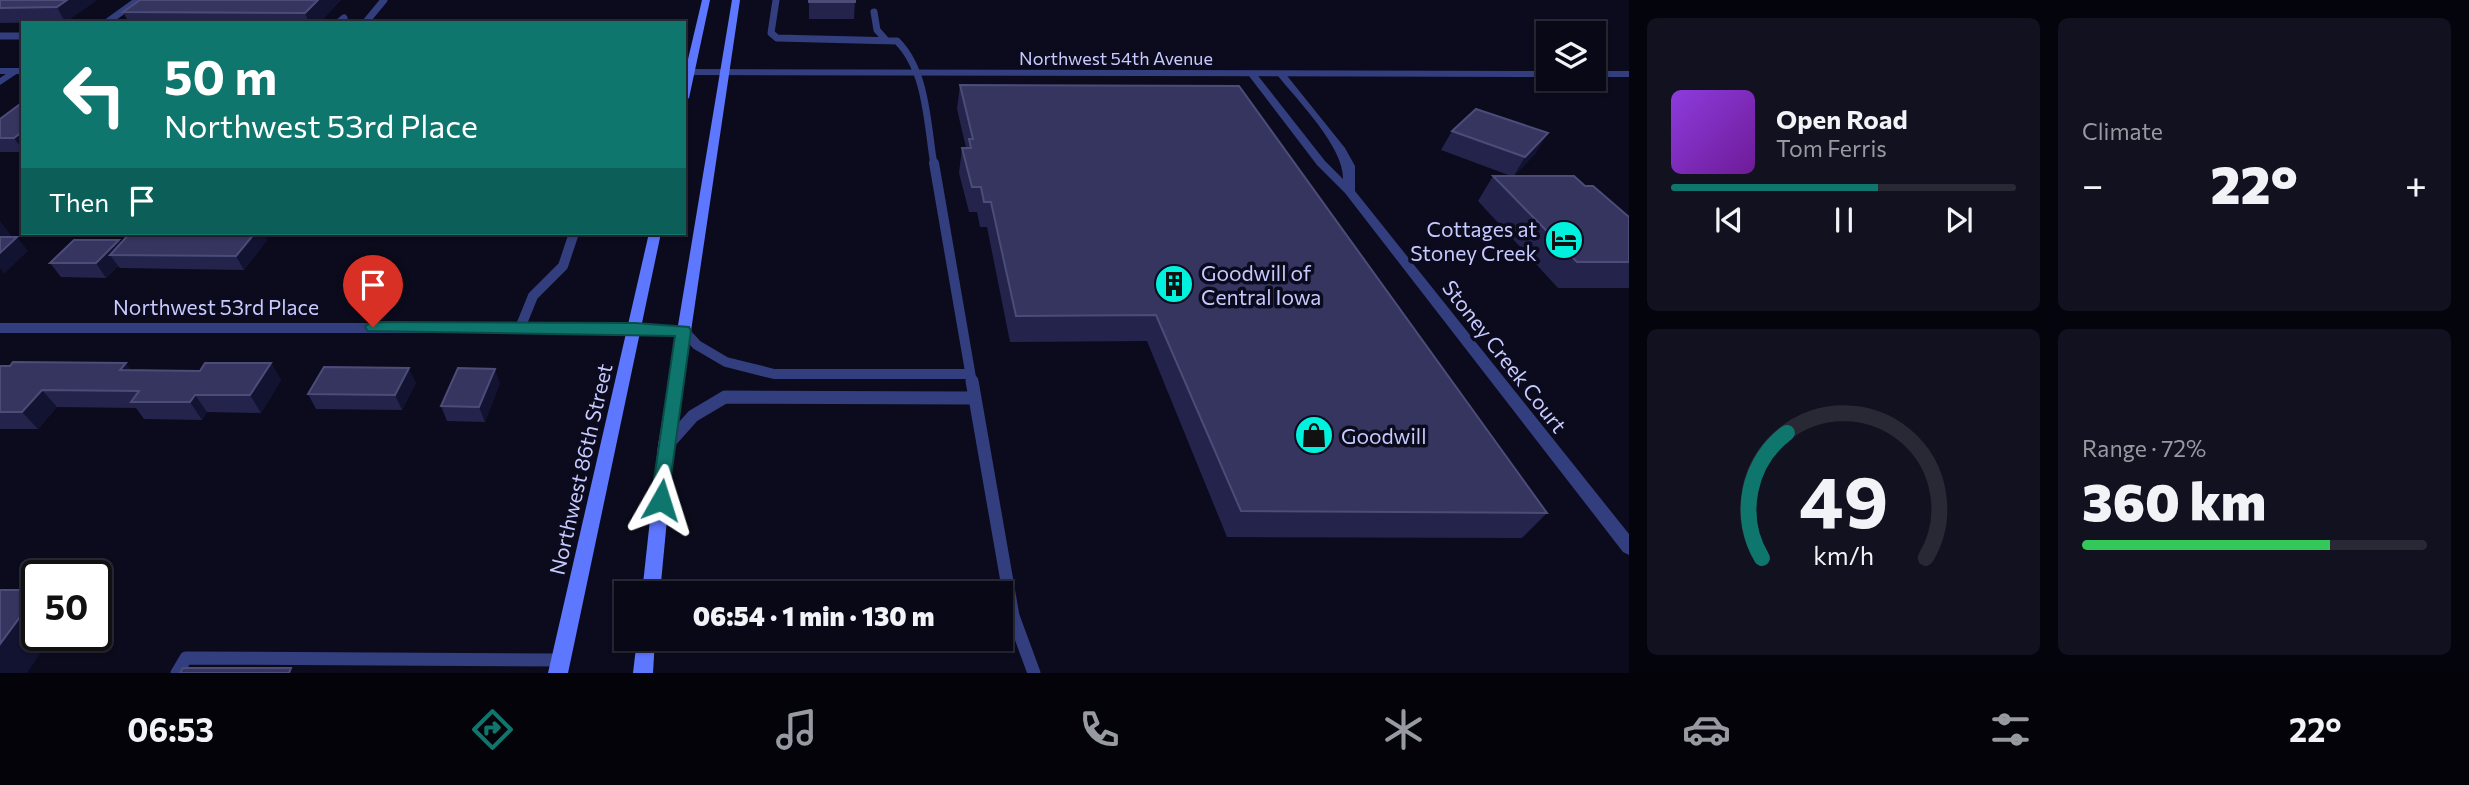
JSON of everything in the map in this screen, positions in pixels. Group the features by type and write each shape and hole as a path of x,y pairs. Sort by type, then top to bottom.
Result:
{"main road":[{"path":"687,72 706,0"},
{"path":"652,581 666,446 736,0"},
{"name":"Northwest 86th Street","path":"560,667 655,235"},
{"path":"643,673 645,651"}],"street":[{"path":"0,71 20,70"},
{"path":"0,82 20,70"},
{"name":"Northwest 54th Avenue","path":"687,72 1536,74"},
{"name":"Stoney Creek Court","path":"1252,74 1321,163 1349,191 1629,547"},
{"path":"1281,74 1340,148 1349,166 1349,191"},
{"path":"1606,74 1629,74"},
{"name":"Northwest 53rd Place","path":"0,328 635,328 684,331"}],"lane":[{"path":"109,21 138,0"},
{"path":"367,20 384,0"},
{"path":"776,0 771,33 777,38 897,41 910,54 918,74 1013,616 1034,673"},
{"path":"874,12 877,30 885,39"},
{"path":"0,36 21,36"},
{"path":"520,328 533,296 563,266 573,235"},
{"path":"684,331 697,345 726,362 774,374 970,374"},
{"path":"666,446 688,419 705,404 725,397 975,398"},
{"path":"177,673 186,658 560,667"}],"building":[{"path":"0,0 67,0 57,7 0,8"},
{"path":"140,0 318,0 305,13 123,12"},
{"path":"855,0 855,2 809,2"},
{"name":"Goodwill of Central Iowa","path":"960,85 1239,86 1547,513 1241,511 1156,315 1016,316 991,202 984,202 981,187 972,187 962,148 971,148 969,139 973,139"},
{"path":"21,103 21,133 14,138 0,138 0,119"},
{"path":"1476,109 1548,133 1525,157 1452,131"},
{"path":"1493,176 1574,176 1585,186 1593,186 1629,217 1629,262 1577,262"},
{"path":"128,235 253,235 236,256 110,255"},
{"path":"0,237 17,237 0,253"},
{"path":"74,240 119,240 96,263 50,263"},
{"path":"13,362 126,363 120,370 200,371 205,363 271,363 250,395 195,395 190,402 131,402 139,391 42,390 22,412 0,412 0,366 10,366"},
{"path":"324,367 409,368 395,395 308,394"},
{"path":"458,368 495,369 479,407 441,406"},
{"path":"0,590 21,590 21,616 0,644"},
{"path":"183,668 291,668 289,673 180,673"}],"place":[{"name":"Cottages at Stoney Creek","path":"1564,240"},
{"name":"Goodwill of Central Iowa","path":"1174,284"},
{"name":"Goodwill","path":"1314,435"}],"route":[{"path":"373,327 635,328 684,331 666,446 661,500"}]}
